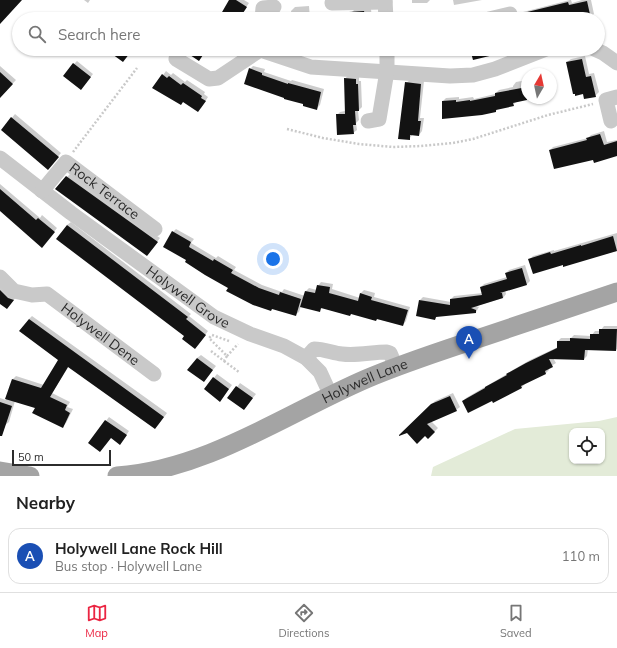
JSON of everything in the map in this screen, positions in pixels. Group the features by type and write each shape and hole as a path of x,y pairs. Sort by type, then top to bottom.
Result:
{"main road":[{"name":"Holywell Lane","path":"117,476 132,475 174,466 213,453 366,379 396,367 617,292"},
{"path":"0,471 30,476"}],"street":[{"path":"332,4 385,1 386,12"},
{"path":"263,12 263,8 274,7"},
{"path":"605,54 617,63"},
{"path":"176,59 209,79 218,78 250,56"},
{"path":"280,56 312,67 450,76 473,75 495,69 513,56"},
{"path":"368,121 379,119 387,71 387,56"},
{"path":"612,99 612,120"},
{"name":"Holywell Grove","path":"0,158 71,214 214,316 250,334 284,346 306,358 320,372 331,396"},
{"name":"Rock Terrace","path":"42,191 66,162 154,229"},
{"name":"Holywell Dene","path":"0,277 14,291 32,295 47,294 154,374"},
{"path":"306,358 314,349 355,355 387,352 390,353 396,367"}],"path":[{"path":"66,162 138,68"},
{"path":"287,129 323,138 360,144 393,147 421,146 453,143 473,139 548,115 612,99"},
{"path":"224,361 238,344 250,334"},
{"path":"227,356 209,338 212,335 238,344"},
{"path":"211,351 239,372"}],"green space":[{"path":"617,417 617,476 431,476 433,467 515,429 599,421"}],"building":[{"path":"0,0 22,0 0,24"},
{"path":"229,0 236,0 247,7 244,12 222,12"},
{"path":"587,1 589,12 527,12 568,2 569,5"},
{"path":"115,56 128,56 123,62"},
{"path":"192,56 202,56 199,61"},
{"path":"472,56 490,56 473,60"},
{"path":"582,59 586,77 591,76 596,97 584,99 583,94 575,96 575,94 573,94 566,62"},
{"path":"73,63 91,77 81,90 63,76"},
{"path":"249,68 262,73 262,75 288,84 321,92 317,110 244,84"},
{"path":"0,72 13,84 0,98"},
{"path":"162,74 167,78 169,76 181,85 183,83 202,96 201,98 206,101 198,112 183,102 181,105 152,88"},
{"path":"344,78 356,79 356,84 358,84 359,111 355,111 356,125 353,125 354,134 337,135 336,114 345,114"},
{"path":"405,82 421,84 418,121 421,121 419,136 410,135 410,140 398,139"},
{"path":"521,88 521,101 513,103 514,106 496,110 496,112 442,119 442,101 470,101 495,96 495,93"},
{"path":"11,117 59,157 48,170 1,130"},
{"path":"600,134 604,145 617,141 617,156 594,163 593,160 554,169 549,150 587,140 586,138"},
{"path":"66,176 158,242 147,256 55,189"},
{"path":"0,189 36,220 38,218 55,232 42,248 0,211"},
{"path":"67,225 188,317 186,319 206,335 195,349 182,339 184,336 56,239"},
{"path":"172,231 191,242 189,247 213,261 214,259 233,270 231,273 259,288 279,295 280,292 301,299 296,316 272,309 271,311 253,305 226,291 228,288 185,262 186,260 163,247"},
{"path":"613,236 617,251 533,274 528,259 550,252 551,254 581,246"},
{"path":"522,268 527,285 500,293 502,293 503,298 471,308 476,310 476,313 436,317 435,320 416,316 419,300 450,305 450,299 482,295 480,287 507,279 505,273"},
{"path":"317,285 330,287 329,293 358,301 360,293 372,297 371,300 408,310 403,326 351,314 350,316 321,308 320,312 300,307 305,291 315,293"},
{"path":"0,290 8,298 14,300 7,309 0,304"},
{"path":"29,319 164,417 155,429 68,367 50,397 67,405 65,410 70,413 63,428 32,413 35,408 5,399 12,379 41,388 58,360 19,331"},
{"path":"599,329 617,329 616,351 585,350 584,360 549,359 553,367 545,371 546,374 521,386 522,388 493,403 492,401 468,413 462,401 507,375 506,374 557,348 557,341 570,341 570,338 590,339 590,334 599,334"},
{"path":"197,358 213,370 204,382 187,370"},
{"path":"213,377 229,389 220,402 204,389"},
{"path":"236,386 253,398 244,410 227,398"},
{"path":"450,396 457,411 427,424 435,432 428,439 425,436 417,444 407,433 399,436 431,404"},
{"path":"0,402 12,406 2,436 0,436"},
{"path":"105,420 127,435 120,445 111,438 100,452 88,443"}],"place":[{"name":"Holywell Lane Rock Hill","path":"469,359"}]}
